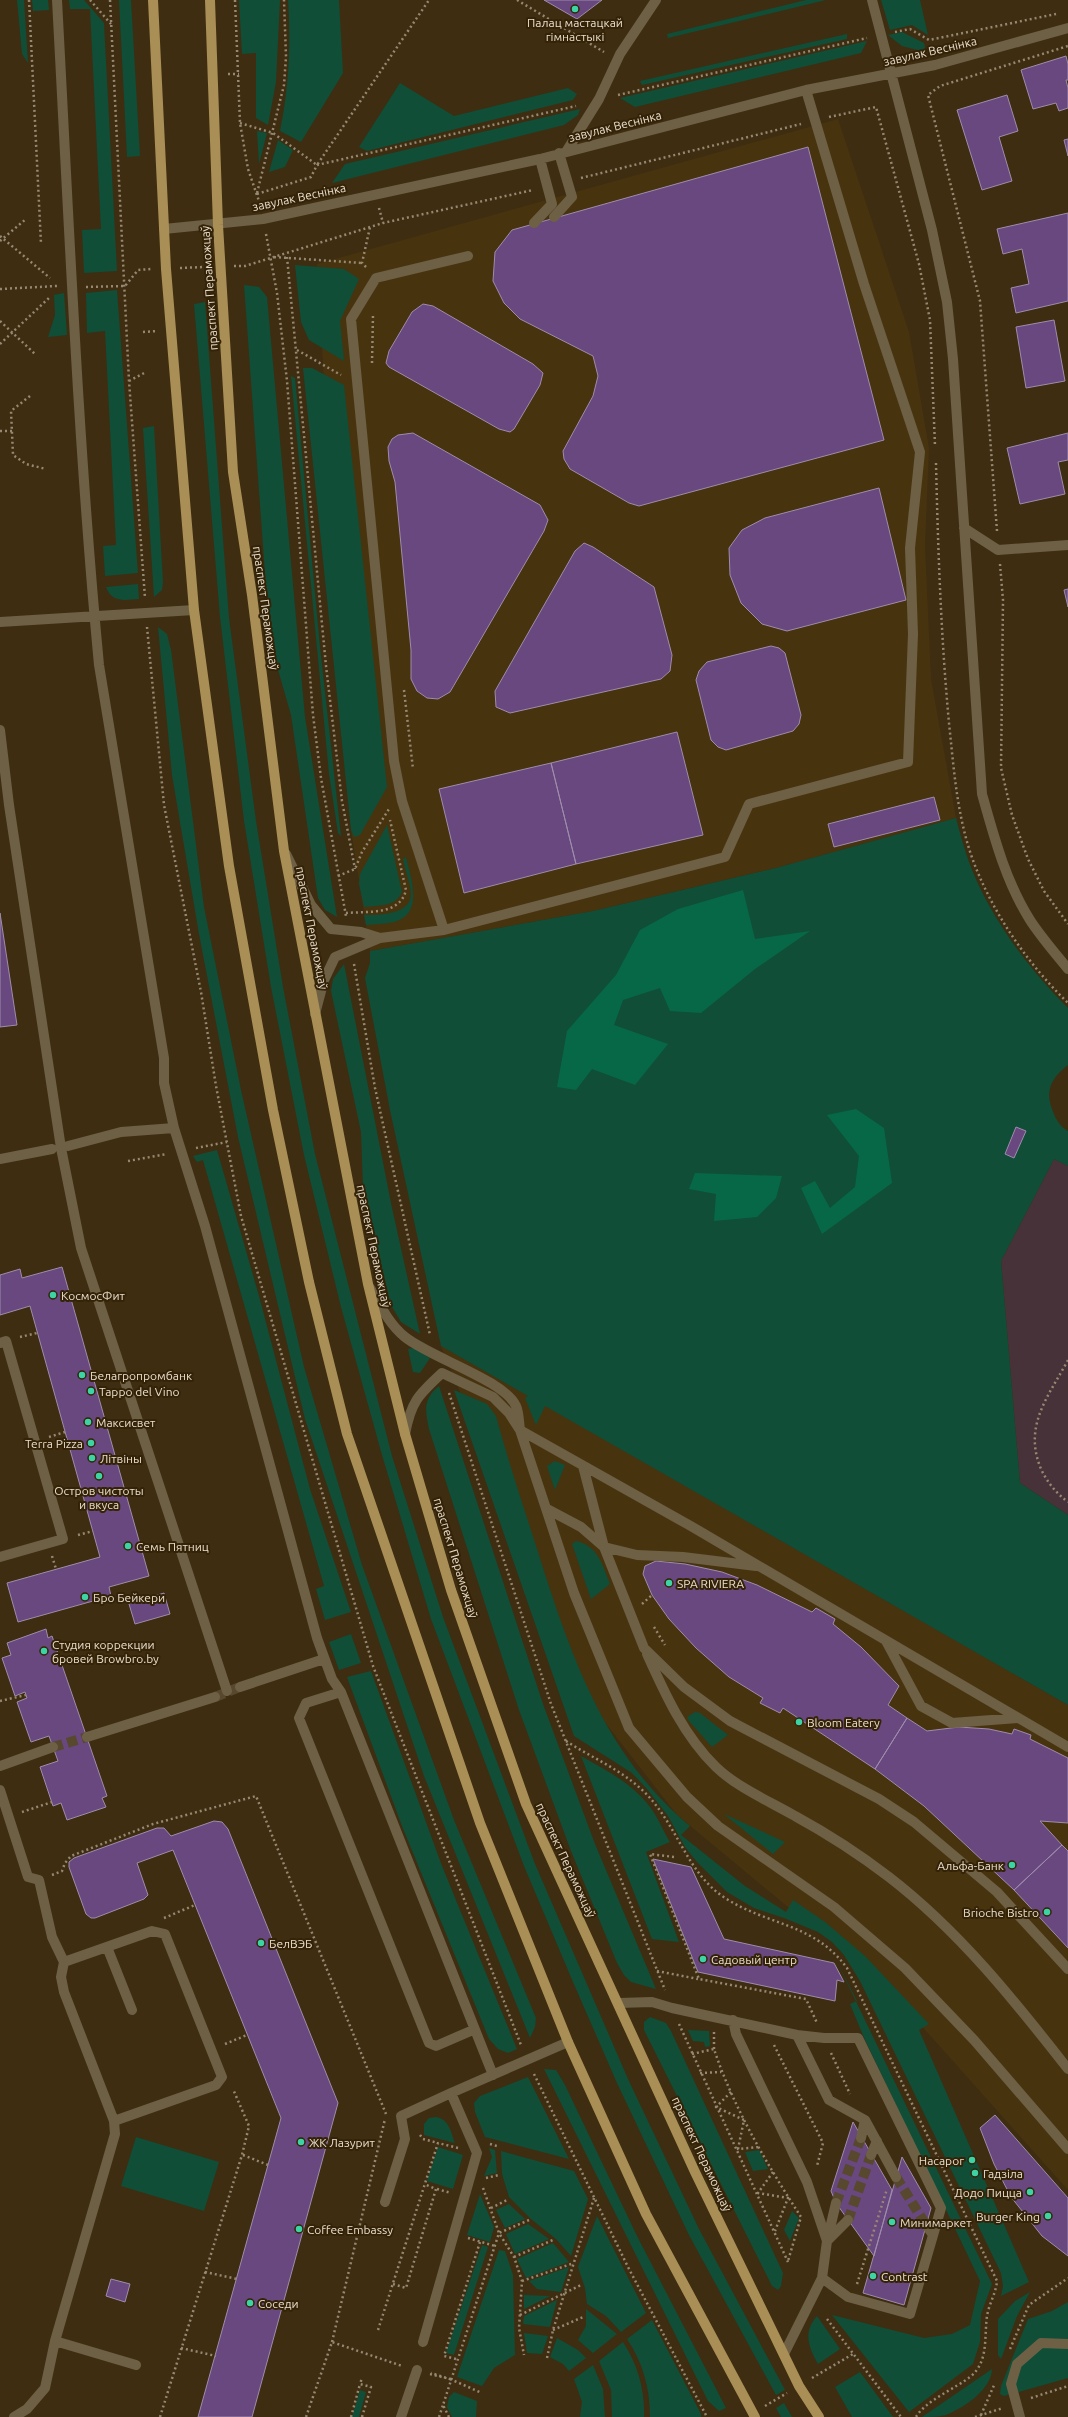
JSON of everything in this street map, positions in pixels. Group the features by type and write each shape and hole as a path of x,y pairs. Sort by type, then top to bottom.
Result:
{"main road":[{"path":"153,0 166,269 194,610 229,866 273,1110 309,1282 347,1434 480,1823 568,2042 646,2214 755,2417"},
{"name":"праспект Пераможцаў","path":"210,0 218,225 233,472 252,595 284,851 368,1284 405,1434 450,1590 526,1804 619,2003 695,2172 799,2386 819,2417"}],"street":[{"path":"57,0 72,287 88,547 94,616 99,665 164,1058 166,1092 174,1128 205,1226 317,1638 324,1659 340,1692 473,2030 493,2075"},
{"path":"554,217 572,196 562,152 599,99 620,54 656,0"},
{"path":"872,0 889,74 932,230 947,302 982,794 996,845 1012,886 1030,920 1068,969"},
{"name":"завулак Веснінка","path":"164,229 218,225 282,215 540,159 562,152 806,90 935,65 1068,28"},
{"path":"315,1014 324,980 335,957 380,938 444,930 725,856 748,804 908,762 913,634 910,548 920,452 864,284 806,90"},
{"path":"534,223 552,204 540,159"},
{"path":"444,930 402,801 394,760 351,319 376,278 468,256"},
{"path":"964,528 998,550 1068,545"},
{"path":"0,622 194,610"},
{"path":"0,730 9,805 61,1148 81,1248 227,1691"},
{"path":"284,851 311,906 331,929 361,932 380,938"},
{"path":"68,1146 121,1132 174,1128"},
{"path":"0,1159 52,1149"},
{"path":"368,1284 392,1324 406,1337 436,1357 499,1388 516,1406 520,1430 574,1593 629,1728 687,1797 718,1826 834,1907 905,1968 974,2040 1068,2149"},
{"path":"0,1343 6,1341 63,1539 0,1557"},
{"path":"405,1434 410,1410 423,1390 442,1373 493,1397 509,1413 520,1430 760,1567 1068,1747"},
{"path":"583,1466 604,1547 644,1648 667,1699 696,1744 716,1767 741,1786 845,1844 891,1878 959,1939 992,1974 1068,2069"},
{"path":"547,1509 581,1527 604,1547 637,1555 683,1557 760,1567"},
{"path":"886,1640 921,1706 952,1723 1018,1718"},
{"path":"644,1648 684,1687 730,1721 879,1799 914,1822 996,1892 1068,1969"},
{"path":"240,1687 324,1659"},
{"path":"340,1692 306,1703 299,1718 429,2043 436,2046 473,2030"},
{"path":"86,1737 215,1697"},
{"path":"0,1766 53,1747"},
{"path":"0,1790 28,1877 39,1880 52,1937 64,1962 61,1978 64,1992 114,2121 115,2134 55,2341 45,2388 27,2408 14,2417"},
{"path":"64,1962 152,1931 165,1934 222,2077 216,2085 114,2121"},
{"path":"107,1948 132,2010"},
{"path":"619,2003 652,2002 672,2008 797,2035 824,2038 858,2038 941,2208 910,2314 848,2297 822,2278"},
{"path":"733,2020 736,2034 807,2182 827,2241"},
{"path":"797,2035 829,2100 865,2120 896,2177"},
{"path":"385,2202 405,2139 401,2116 568,2042"},
{"path":"423,2342 477,2153 451,2093"},
{"path":"861,2138 865,2120"},
{"path":"871,2155 877,2141"},
{"path":"784,2354 822,2278 827,2241 836,2203"},
{"path":"827,2241 848,2220"},
{"path":"926,2225 933,2235"},
{"path":"55,2341 136,2365"},
{"path":"1020,2417 1011,2384 1016,2364 1041,2343 1068,2344"},
{"path":"401,2417 416,2370"}],"path":[{"path":"29,0 42,244"},
{"path":"90,0 112,24"},
{"path":"110,0 133,434"},
{"path":"235,0 240,123 248,169 257,194"},
{"path":"257,194 274,133 284,85 286,57 284,0"},
{"path":"257,194 311,177 317,165 429,0"},
{"path":"517,0 602,52 608,53"},
{"path":"599,99 910,29 929,40 1060,13"},
{"path":"1068,46 940,86 928,95 980,301 1003,600 1001,768 1012,815 1028,859 1044,891 1068,924"},
{"path":"599,58 602,52"},
{"path":"240,123 274,133 317,165 577,106 580,99"},
{"path":"876,107 919,264 930,320 936,449"},
{"path":"26,219 1,238 50,278"},
{"path":"267,239 271,257 286,381 313,715 320,778 338,876 346,913 389,909 398,906 404,899 406,890 388,809 362,852 355,869 338,876"},
{"path":"0,289 50,285 72,287 125,286 138,270 245,266 271,257 362,263"},
{"path":"287,258 327,674 342,801 355,869"},
{"path":"0,344 50,297"},
{"path":"0,321 36,354"},
{"path":"296,350 357,385"},
{"path":"129,381 146,372"},
{"path":"30,396 11,411 13,455 26,464 46,469"},
{"path":"0,431 12,430"},
{"path":"936,457 946,691 961,821 974,862 999,915 1033,964 1050,985 1068,1003"},
{"path":"354,962 377,1096 431,1341"},
{"path":"1068,1360 1038,1416 1033,1434 1035,1454 1044,1476 1057,1494 1068,1502"},
{"path":"448,1391 551,1704 566,1741 605,1762 644,1792 655,1804 680,1847 711,1888 741,1907 814,1936 839,1958 851,1975 994,2272 996,2287 988,2315 986,2341 982,2362 971,2376 933,2402 916,2417"},
{"path":"640,1605 652,1595"},
{"path":"0,1701 26,1695"},
{"path":"39,1880 62,1872 64,1863 71,1856 153,1824 256,1796 386,2115 332,2342 306,2417"},
{"path":"8,1816 52,1802"},
{"path":"165,1934 161,1919 195,1906"},
{"path":"657,1971 699,1979"},
{"path":"212,2050 247,2035"},
{"path":"692,2054 714,2049 721,2072 744,2120 788,2198 801,2217 788,2262"},
{"path":"700,2073 721,2072"},
{"path":"160,2417 242,2155 249,2126 235,2092 222,2077"},
{"path":"731,2092 716,2107 744,2120"},
{"path":"744,2120 738,2149 760,2147"},
{"path":"420,2128 419,2134 423,2140 438,2142 489,2157 486,2143 497,2146"},
{"path":"457,2141 459,2148"},
{"path":"378,2330 438,2142"},
{"path":"242,2155 268,2166"},
{"path":"773,2172 758,2193 788,2198"},
{"path":"480,2180 499,2175"},
{"path":"393,2284 406,2288 436,2188 424,2184"},
{"path":"483,2187 499,2233 514,2258 522,2281 519,2328 524,2355"},
{"path":"547,2358 553,2330 594,2198"},
{"path":"775,2231 788,2198"},
{"path":"491,2208 507,2200"},
{"path":"439,2417 456,2359 499,2233 529,2220"},
{"path":"514,2258 553,2240"},
{"path":"456,2359 444,2356 480,2242"},
{"path":"522,2281 574,2262"},
{"path":"205,2272 238,2279"},
{"path":"1008,2354 1029,2305 1068,2278"},
{"path":"520,2314 581,2285"},
{"path":"553,2330 583,2317"},
{"path":"827,2319 901,2417"},
{"path":"332,2342 403,2366"},
{"path":"181,2348 216,2356"},
{"path":"821,2372 853,2354"},
{"path":"351,2417 362,2378"},
{"path":"450,2379 482,2393"},
{"path":"981,2415 996,2382"},
{"path":"360,2384 371,2387 362,2417"},
{"path":"443,2405 449,2417"}],"shaded area":[{"path":"838,119 909,332 929,448 925,546 931,679 956,818 776,868 593,911 370,951 351,830 317,264"},
{"path":"1054,1159 1068,1166 1068,1515 1020,1483 1001,1261"},
{"path":"441,1346 1068,1705 1068,2190 860,1957 818,1932 677,1815 589,1702"}],"green space":[{"path":"17,0 24,0 28,63 22,54"},
{"path":"32,0 48,0 49,10 33,11"},
{"path":"69,0 84,0 104,23 117,271 84,273 82,230 101,229 90,9 70,9"},
{"path":"119,0 131,0 140,156 127,157"},
{"path":"239,0 280,0 276,82 268,125 256,118 256,53 242,54"},
{"path":"288,0 339,0 343,73 301,142 280,131 288,66"},
{"path":"806,0 826,0 668,38 667,34"},
{"path":"881,0 920,0 928,35 912,25 890,30"},
{"path":"902,32 924,43 926,52 902,46 888,35"},
{"path":"847,34 847,39 642,85 640,81"},
{"path":"867,41 861,53 635,107 620,98"},
{"path":"400,83 454,116 568,88 577,94 573,100 367,151 359,147"},
{"path":"580,109 578,115 564,125 332,183 345,164"},
{"path":"257,131 267,133 259,164"},
{"path":"278,140 293,150 285,167 269,172"},
{"path":"295,265 344,269 359,279 340,321 344,361 309,340 301,322"},
{"path":"244,285 259,287 267,297 305,717 337,917 325,910 318,898 291,715 270,642"},
{"path":"117,290 138,573 105,576 103,546 116,545 105,331 87,333 86,293"},
{"path":"64,293 67,335 48,337 55,315 54,295"},
{"path":"205,302 229,618 256,821 283,987 315,1154 392,1456 443,1617 535,1864 628,2079 699,2229 785,2390 776,2395 689,2235 617,2083 524,1866 431,1619 382,1455 341,1307 304,1155 271,987 244,821 220,617 194,304"},
{"path":"303,368 312,368 344,385 387,787 360,835 354,837 351,830"},
{"path":"291,376 295,378 320,647 341,836 338,833 329,774"},
{"path":"154,426 163,582 162,590 154,597 143,428"},
{"path":"138,584 139,599 124,600 115,598 106,587"},
{"path":"158,627 167,634 171,650 204,907 241,1090 304,1367 362,1565 454,1820 536,2018 535,2027 530,2038 424,1776 305,1419 238,1137 199,934 172,775"},
{"path":"956,818 969,862 977,882 998,921 1024,958 1068,1008 1068,1065 1057,1075 1050,1086 1049,1099 1055,1116 1061,1126 1068,1131 1068,1166 1054,1159 1001,1261 1020,1483 1068,1515 1068,1705 545,1406 536,1425 525,1398 528,1396 441,1346 390,1110 365,978 370,963 370,951 593,911 776,868"},
{"path":"387,825 402,892 396,900 391,903 364,907 359,884 360,874"},
{"path":"406,857 413,895 409,912 403,918 394,922 366,925 364,915 385,914 400,910 406,906 410,900 411,893 403,859"},
{"path":"743,890 755,939 810,931 755,969 701,1013 670,1011 660,988 623,1000 614,1025 668,1044 635,1085 592,1069 576,1090 557,1087 567,1031 616,975 640,930 678,909"},
{"path":"344,964 392,1208 420,1334 401,1322 391,1305 363,1188 361,1132 331,991 333,979"},
{"path":"856,1109 884,1128 892,1183 822,1234 801,1188 815,1181 830,1208 855,1187 859,1156 827,1115"},
{"path":"217,1150 259,1296 310,1489 351,1612 325,1620 316,1589 324,1586 203,1160 197,1162 193,1156"},
{"path":"695,1173 782,1176 776,1198 757,1217 714,1221 716,1194 689,1189"},
{"path":"413,1348 430,1358 420,1373 413,1372 408,1349"},
{"path":"439,1386 543,1704 595,1844 656,1989 631,1982 624,1975 617,1963 571,1851 519,1710 429,1429 426,1405 430,1396"},
{"path":"454,1390 487,1404 496,1416 549,1588 577,1663 593,1700 612,1734 634,1767 660,1798 690,1826 681,1835 745,1886 786,1912 793,1900 825,1922 865,1956 929,2024 919,2030 1029,2282 1001,2296 1003,2286 1001,2273 860,1981 844,1955 832,1942 818,1932 754,1908 727,1892 697,1862 685,1847 668,1816 647,1789 632,1773 574,1736"},
{"path":"555,1461 565,1465 555,1490 547,1466"},
{"path":"576,1541 589,1547 598,1557 602,1563 610,1584 591,1599 572,1544"},
{"path":"351,1634 361,1663 339,1670 329,1642"},
{"path":"371,1671 442,1866 517,2049 508,2053 498,2049 489,2039 402,1826 347,1677"},
{"path":"695,1712 700,1713 728,1735 712,1747 687,1717"},
{"path":"581,1756 618,1778 636,1791 653,1811 670,1842 646,1852 679,1942 652,1939"},
{"path":"724,1814 785,1842 773,1854"},
{"path":"837,1962 857,2001 856,2001"},
{"path":"856,2001 992,2284 981,2314 980,2342 973,2364 909,2412 832,2315 924,2338 952,2334 970,2325 980,2281 865,2040 850,2004"},
{"path":"650,2017 666,2023 671,2031 783,2273 781,2286 778,2290 772,2286 644,2030 644,2022"},
{"path":"688,2030 709,2031 710,2046 705,2047 704,2042 693,2041"},
{"path":"544,2069 556,2070 565,2085 637,2236 726,2408 719,2411 708,2401"},
{"path":"528,2077 569,2159 485,2137 475,2112 474,2103 480,2096"},
{"path":"436,2117 447,2123 455,2143 424,2135 424,2124 429,2118"},
{"path":"136,2137 219,2162 204,2211 121,2186"},
{"path":"438,2147 463,2155 453,2189 427,2181"},
{"path":"489,2148 495,2150 497,2173 484,2176 492,2157"},
{"path":"759,2150 768,2169 753,2171 745,2152"},
{"path":"501,2151 574,2171 588,2199 571,2256 556,2239 531,2219 509,2197 502,2174"},
{"path":"480,2194 494,2227 490,2242 467,2235"},
{"path":"509,2204 525,2219 505,2228 496,2210"},
{"path":"792,2211 799,2218 790,2241 784,2230"},
{"path":"597,2216 646,2313 621,2332 606,2316 587,2304 585,2288 578,2267"},
{"path":"528,2224 549,2239 515,2254 506,2234"},
{"path":"553,2243 569,2262 526,2278 517,2259"},
{"path":"482,2245 488,2247 454,2355 446,2353"},
{"path":"499,2250 505,2251 513,2275 515,2355 494,2368 482,2386 457,2377"},
{"path":"569,2267 561,2292 537,2289 529,2281"},
{"path":"1030,2292 1017,2316 1001,2359 998,2355 998,2319 1015,2301"},
{"path":"524,2295 550,2296 524,2309"},
{"path":"557,2300 550,2327 523,2324 524,2316"},
{"path":"1068,2302 1068,2378 1004,2396 1000,2394 1001,2386 1028,2319 1052,2311"},
{"path":"586,2309 617,2334 593,2353 578,2340 586,2326"},
{"path":"817,2316 840,2349 818,2364 808,2339 810,2328"},
{"path":"652,2320 701,2414 701,2417 650,2417 647,2386 637,2357 627,2339"},
{"path":"524,2333 548,2336 542,2354 527,2353"},
{"path":"557,2338 578,2350 586,2358 569,2371 563,2364 550,2357"},
{"path":"623,2342 633,2360 640,2378 644,2417 612,2417 611,2390 599,2361"},
{"path":"593,2365 603,2389 605,2417 580,2417 582,2402 574,2379"},
{"path":"992,2369 991,2377 987,2384 976,2397 969,2402 946,2415 937,2417 922,2417"},
{"path":"860,2372 893,2417 852,2417 835,2387"},
{"path":"360,2390 366,2392 359,2417 352,2417"},
{"path":"454,2392 477,2401 476,2417 452,2417 447,2407 449,2397"},
{"path":"784,2403 792,2417 781,2417 776,2408"}],"building":[{"name":"Палац мастацкай гімнастыкі","path":"544,0 602,0 577,19"},
{"path":"1066,56 1068,64 1068,80 1066,80 1068,88 1068,108 1059,111 1056,103 1033,109 1021,70"},
{"path":"1007,95 1018,131 999,137 1012,181 982,190 957,110"},
{"path":"1068,139 1068,156 1064,140"},
{"path":"808,147 884,440 639,506 629,503 570,469 564,459 563,451 593,396 598,376 593,356 520,319 504,303 493,281 495,252 512,230"},
{"path":"1068,213 1068,301 1016,313 1011,288 1029,284 1022,249 1003,254 997,229"},
{"path":"423,304 433,306 533,364 543,373 540,385 514,429 510,432 499,429 389,367 386,363 389,351 412,312"},
{"path":"1054,320 1065,381 1026,388 1016,327"},
{"path":"413,433 540,505 548,520 544,531 450,692 438,699 427,698 417,691 411,679 411,650 395,482 389,461 388,447 392,439 398,435"},
{"path":"1068,433 1068,460 1058,462 1065,494 1020,504 1007,448"},
{"path":"879,488 906,600 787,631 762,624 741,603 730,575 729,548 742,530 765,518"},
{"path":"584,543 593,547 654,587 672,655 670,671 661,679 510,713 496,707 495,691 575,551"},
{"path":"1068,589 1068,607 1064,590"},
{"path":"771,646 779,648 785,653 801,715 799,724 793,731 726,750 718,747 711,740 696,680 699,671 707,662"},
{"path":"677,732 703,835 576,864 551,763"},
{"path":"551,763 576,864 464,893 439,789"},
{"path":"934,797 940,820 834,847 828,824"},
{"path":"0,913 17,1025 0,1027"},
{"path":"1016,1127 1026,1131 1014,1158 1005,1154"},
{"path":"62,1267 149,1576 109,1587 111,1596 18,1622 7,1583 100,1557 30,1306 0,1315 0,1275 20,1269 22,1278"},
{"path":"656,1561 685,1564 722,1572 757,1585 812,1612 816,1608 835,1619 833,1624 861,1647 899,1686 888,1705 907,1718 875,1769 783,1708 780,1713 760,1703 763,1698 729,1677 696,1648 669,1619 652,1595 643,1574 645,1566"},
{"path":"164,1593 170,1614 135,1624 129,1604"},
{"path":"46,1629 48,1638 52,1636 107,1796 102,1798 106,1807 67,1820 61,1803 53,1806 40,1767 58,1761 49,1736 31,1742 17,1702 27,1698 25,1692 15,1696 2,1658 11,1655 7,1643"},
{"path":"907,1718 927,1731 959,1727 989,1729 1012,1734 1014,1729 1031,1735 1030,1739 1068,1758 1068,1823 1040,1821 1062,1845 1014,1890 924,1806 875,1769"},
{"name":"ЖК Лазурит","path":"214,1821 222,1822 228,1829 338,2103 252,2417 198,2417 281,2118 173,1850 137,1863 148,1895 144,1899 95,1918 91,1918 86,1914 69,1867 69,1862 74,1858 157,1828 164,1828 171,1836"},
{"path":"1062,1845 1068,1851 1068,1948 1014,1890"},
{"path":"653,1859 691,1867 724,1939 834,1963 844,1982 837,1980 835,2001 698,1972"},
{"path":"995,2115 1068,2198 1068,2256 1042,2236 1011,2197 994,2164 980,2128"},
{"path":"853,2122 892,2190 874,2256 836,2203 831,2191"},
{"path":"902,2157 931,2208 904,2305 863,2293"},
{"path":"111,2279 130,2284 125,2302 106,2296"}],"tunnel":[{"path":"215,1697 240,1687"},
{"path":"53,1747 87,1737"},
{"path":"836,2203 861,2138"},
{"path":"848,2220 871,2155"},
{"path":"896,2177 926,2225"}],"place":[{"name":"Палац мастацкай гімнастыкі","path":"575,9"},
{"name":"КосмосФит","path":"53,1295"},
{"name":"Белагропромбанк","path":"82,1375"},
{"name":"Tappo del Vino","path":"91,1391"},
{"name":"Максисвет","path":"88,1422"},
{"name":"Terra Pizza","path":"91,1443"},
{"name":"Літвіны","path":"92,1458"},
{"name":"Остров чистоты и вкуса","path":"99,1476"},
{"name":"Семь Пятниц","path":"128,1546"},
{"name":"SPA RIVIERA","path":"669,1583"},
{"name":"Бро Бейкери","path":"85,1597"},
{"name":"Студия коррекции бровей Browbro.by","path":"44,1651"},
{"name":"Bloom Eatery","path":"799,1722"},
{"name":"Альфа-Банк","path":"1012,1865"},
{"name":"Brioche Bistro","path":"1047,1912"},
{"name":"БелВЭБ","path":"261,1943"},
{"name":"Садовый центр","path":"703,1959"},
{"name":"ЖК Лазурит","path":"301,2142"},
{"name":"Насарог","path":"972,2160"},
{"name":"Гадзіла","path":"975,2173"},
{"name":"Додо Пицца","path":"1030,2192"},
{"name":"Burger King","path":"1048,2216"},
{"name":"Минимаркет","path":"892,2222"},
{"name":"Coffee Embassy","path":"299,2229"},
{"name":"Contrast","path":"873,2276"},
{"name":"Соседи","path":"250,2303"}]}
